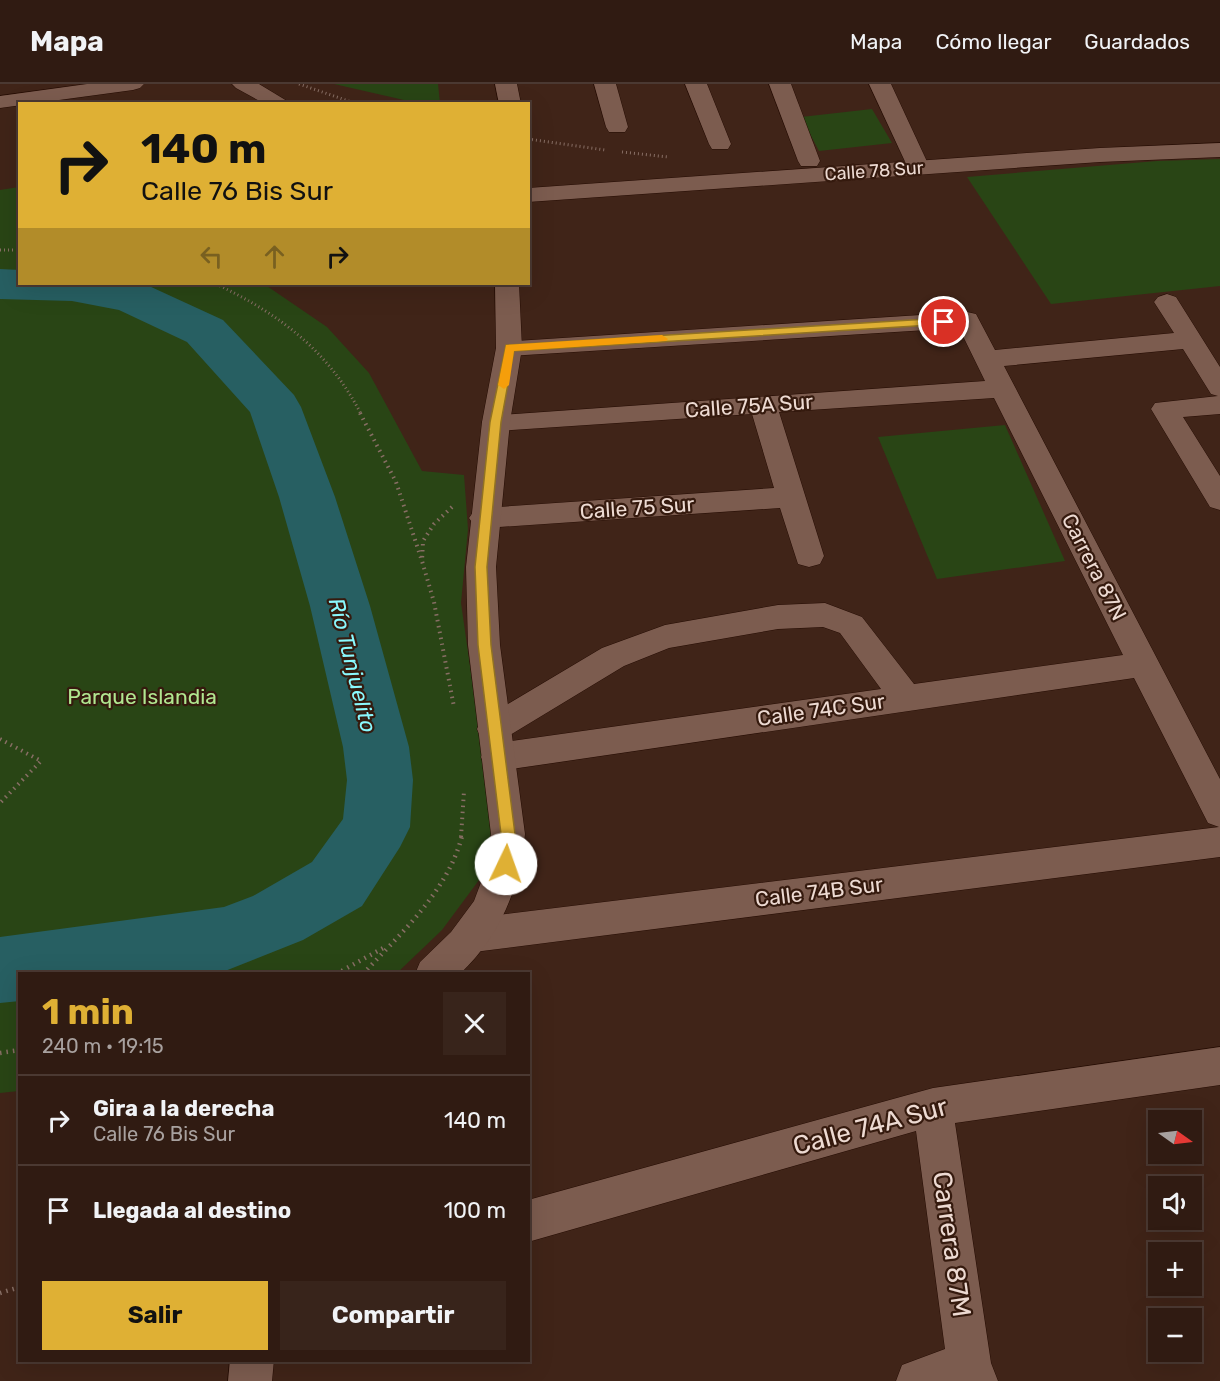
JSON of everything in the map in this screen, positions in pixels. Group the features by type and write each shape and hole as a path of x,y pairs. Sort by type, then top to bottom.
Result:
{"street":[{"path":"2,102 133,84"},
{"path":"243,84 278,102"},
{"path":"506,84 510,102"},
{"path":"605,84 617,127"},
{"path":"696,84 720,144"},
{"path":"780,84 809,161"},
{"path":"880,84 919,168"},
{"name":"Calle 78 Sur","path":"530,191 1220,150"},
{"path":"435,972 474,935 495,897 506,864 508,834 482,604 484,518 496,422 509,348 507,285"},
{"path":"1167,302 1220,388"},
{"name":"Carrera 87N","path":"509,348 967,320 1220,813"},
{"path":"987,359 1191,340"},
{"name":"Calle 75A Sur","path":"496,422 1002,389"},
{"path":"763,405 809,556"},
{"path":"1220,405 1165,409 1220,501"},
{"name":"Calle 75 Sur","path":"484,518 791,497"},
{"path":"496,743 613,657 665,637 778,617 825,615 851,625 906,698"},
{"name":"Calle 74C Sur","path":"496,743 906,698 1143,664"},
{"name":"Calle 74B Sur","path":"474,935 1220,842"},
{"name":"Calle 74A Sur","path":"530,1220 933,1107 1220,1066"},
{"name":"Carrera 87M","path":"933,1107 972,1372"},
{"path":"250,1381 252,1362"},
{"path":"918,1381 972,1372"}],"path":[{"path":"299,84 351,102"},
{"path":"530,139 669,158"},
{"path":"0,250 18,250"},
{"path":"218,285 254,302 316,348 356,404 396,482 422,561 434,602 456,718"},
{"path":"422,561 423,541 434,524 490,472"},
{"path":"0,739 41,761 0,803"},
{"path":"365,972 405,928 451,866 461,840 465,816 464,785"},
{"path":"340,972 388,946"},
{"path":"0,1053 18,1050"},
{"path":"0,1293 18,1288"}],"green space":[{"path":"334,84 438,84 440,102 413,102"},
{"path":"872,109 892,143 819,151 801,117"},
{"path":"1220,159 1220,286 1051,304 967,177 1157,161"},
{"name":"Parque Islandia","path":"18,187 18,285 265,285 327,327 369,373 422,471 464,475 468,529 461,603 493,828 482,876 442,930 398,972 18,972 18,1091 0,1093 0,190"},
{"path":"1005,425 1065,561 937,579 878,437"}],"waterway":[{"name":"Río Tunjuelito","path":"0,284 18,284"},
{"name":"Río Tunjuelito","path":"0,970 225,939 278,918 337,884 376,827 380,780 376,747 340,606 307,497 275,407 240,366 205,331 132,297 72,286 36,285"}],"slow traffic":[{"path":"504,385 509,348 662,339"}],"route":[{"path":"506,864 508,834 484,645 481,567 484,518 496,422 507,370 509,348 944,322"}]}
